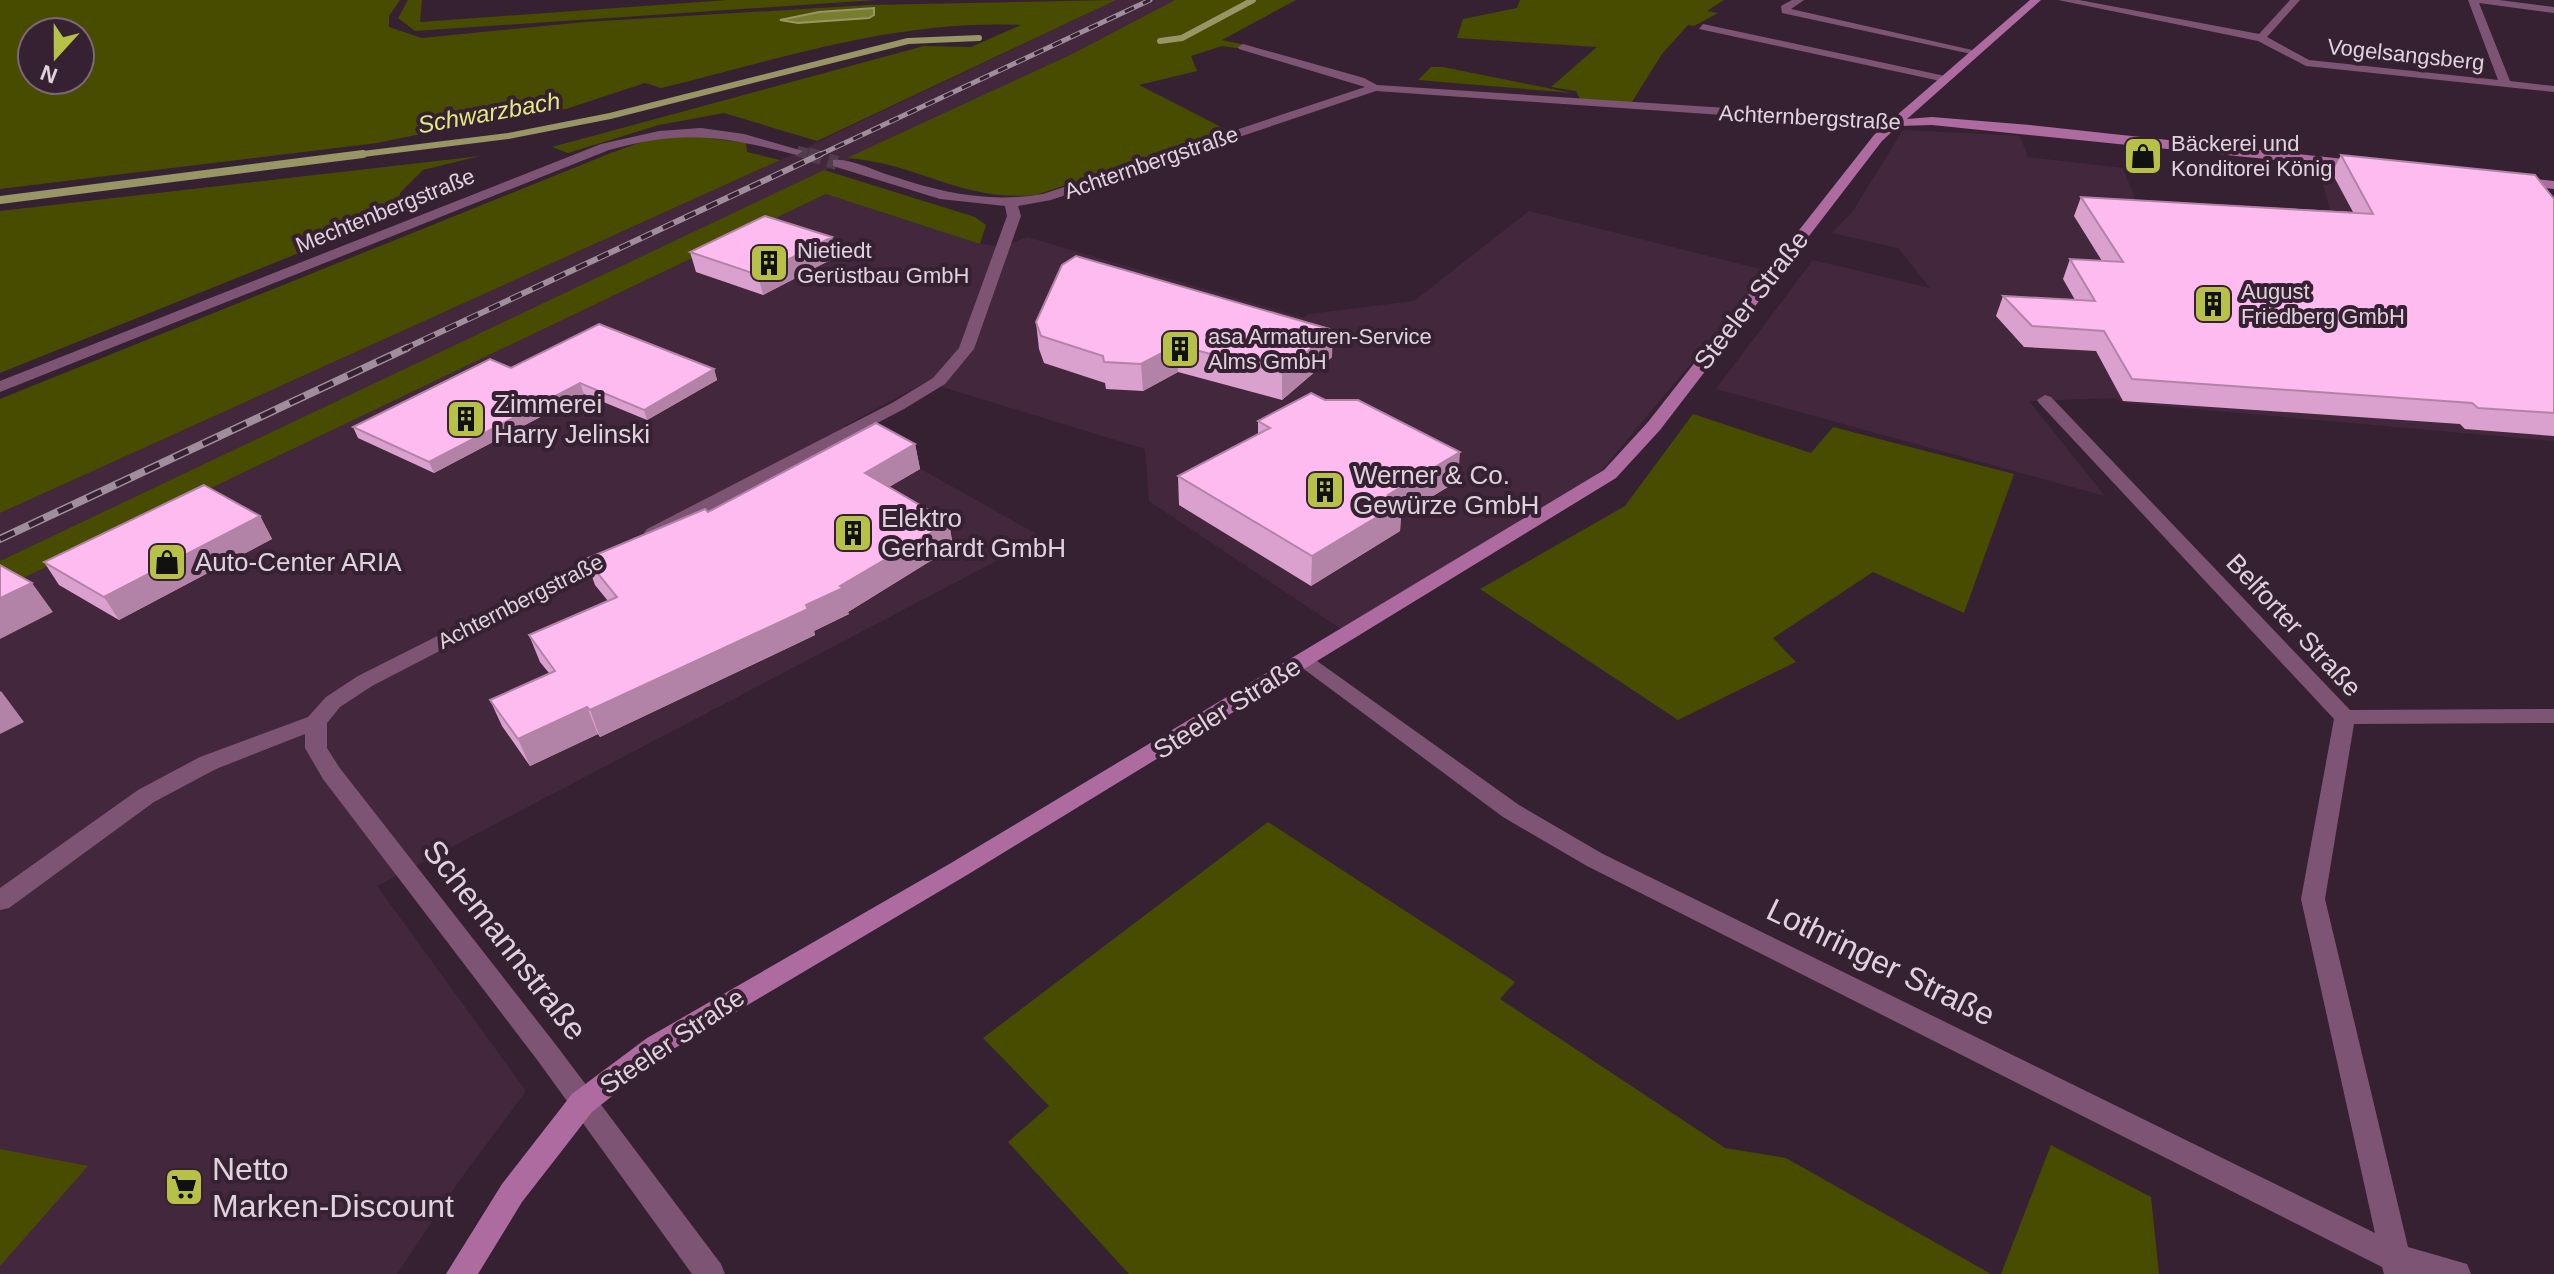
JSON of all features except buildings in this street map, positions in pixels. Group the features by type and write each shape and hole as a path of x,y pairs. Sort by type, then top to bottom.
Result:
{"main road":[{"name":"Steeler Straße","path":"461,1274 512,1193 582,1103 656,1046 959,869 1610,474 1654,426 1865,152 1894,123 2036,0"},
{"name":"Achternbergstraße","path":"1894,123 1932,121 2003,127 2380,166"},
{"path":"2503,180 2554,185"}],"street":[{"path":"1799,0 1785,8 1786,11 1976,52"},
{"name":"Vogelsangsberg","path":"2063,0 2261,38 2306,63 2554,89"},
{"path":"2261,38 2295,0"},
{"path":"2505,83 2474,0 2554,10"},
{"path":"1703,27 1945,79"},
{"path":"1243,47 1360,80 1375,88"},
{"name":"Achternbergstraße","path":"0,901 146,796 208,763 316,722 333,702 365,681 898,406 950,372 970,337 1014,216 1011,204 1046,197 1375,88 1894,123"},
{"name":"Mechtenbergstraße","path":"0,387 605,147 661,133 720,130 797,151"},
{"path":"837,163 955,197 1011,204"},
{"name":"Belforter Straße","path":"2045,400 2345,717 2313,899 2397,1266"},
{"name":"Lothringer Straße","path":"1303,661 1511,811 1595,860 2397,1266 2456,1274"},
{"path":"2345,717 2554,716"},
{"name":"Schemannstraße","path":"316,722 316,748 331,773 710,1274"}],"shaded area":[{"path":"0,0 400,0 389,16 389,27 422,38 585,22 870,5 1116,0 817,141 724,113 659,125 568,153 552,147 924,46 971,47 1021,25 929,28 839,43 661,88 645,83 566,109 504,117 377,143 0,189"},
{"path":"408,0 422,0 420,22 728,0 876,0 415,31 398,18"},
{"path":"1116,0 1175,0 1072,54 0,561 0,513 780,160"},
{"path":"1175,0 1296,0 1222,40 1246,45 1243,49 1222,46 1191,56 1197,71 1139,85 1229,131 1036,195 985,193 896,167 847,158 1072,54"},
{"path":"1520,0 1724,0 1707,11 1718,13 1694,26 1688,25 1662,54 1630,105 1581,101 1576,91 1551,87 1597,47 1457,38 1463,19 1517,8"},
{"path":"874,8 874,15 869,18 798,23 780,20 819,12"},
{"path":"1431,67 1443,67 1572,93 1418,80"},
{"path":"1903,130 2020,136 2028,157 2123,168 2143,220 2336,230 2318,167 2554,194 2554,441 2127,403 2113,398 2029,401 2105,496 1716,389 1813,260 1930,288 1898,248 1832,233 1853,211"},
{"path":"687,135 746,143 747,152 780,160 0,513 0,399 611,153 650,139"},
{"path":"480,156 423,170 400,193 401,212 0,373 0,211"},
{"path":"824,170 975,217 986,225 980,244 826,194 0,589 0,561"},
{"path":"826,194 980,244 1003,247 1027,237 1304,318 1309,314 1414,301 1529,211 1768,271 1602,470 1562,498 1341,629 1149,501 1145,449 926,382 844,426 1042,537 377,886 526,1091 459,1181 397,1274 0,1274 0,589"},
{"path":"1693,414 1811,453 1833,427 2014,474 1964,613 1873,572 1773,638 1796,662 1678,720 1480,589 1625,506"},
{"path":"1268,822 1515,982 1500,999 1725,1148 1786,1158 1991,1274 1129,1274 1008,1142 1049,1106 983,1038"},
{"path":"2051,1145 2151,1197 2159,1274 2001,1274"},
{"path":"0,1149 88,1166 0,1266"}],"waterway":[{"name":"Schwarzbach","path":"1160,41 1182,38 1253,0"},
{"name":"Schwarzbach","path":"358,155 508,136 610,116 908,41 979,38"},
{"name":"Schwarzbach","path":"358,155 363,154"},
{"name":"Schwarzbach","path":"0,200 358,155"},
{"name":"Schwarzbach","path":"347,156 358,155"}],"tunnel":[{"path":"797,151 810,155"},
{"path":"810,155 815,156"},
{"path":"810,155 837,163"}],"railway":[{"path":"817,156 1150,0"},
{"path":"402,350 821,154"},
{"path":"0,539 407,348"}],"place":[{"name":"Bäckerei und Konditorei König","path":"2143,156"},
{"name":"Nietiedt Gerüstbau GmbH","path":"769,263"},
{"name":"August Friedberg GmbH","path":"2213,304"},
{"name":"asa Armaturen-Service Alms GmbH","path":"1180,349"},
{"name":"Zimmerei Harry Jelinski","path":"466,419"},
{"name":"Werner & Co. Gewürze GmbH","path":"1325,490"},
{"name":"Elektro Gerhardt GmbH","path":"853,533"},
{"name":"Auto-Center ARIA","path":"167,562"},
{"name":"Netto Marken-Discount","path":"184,1187"}]}
